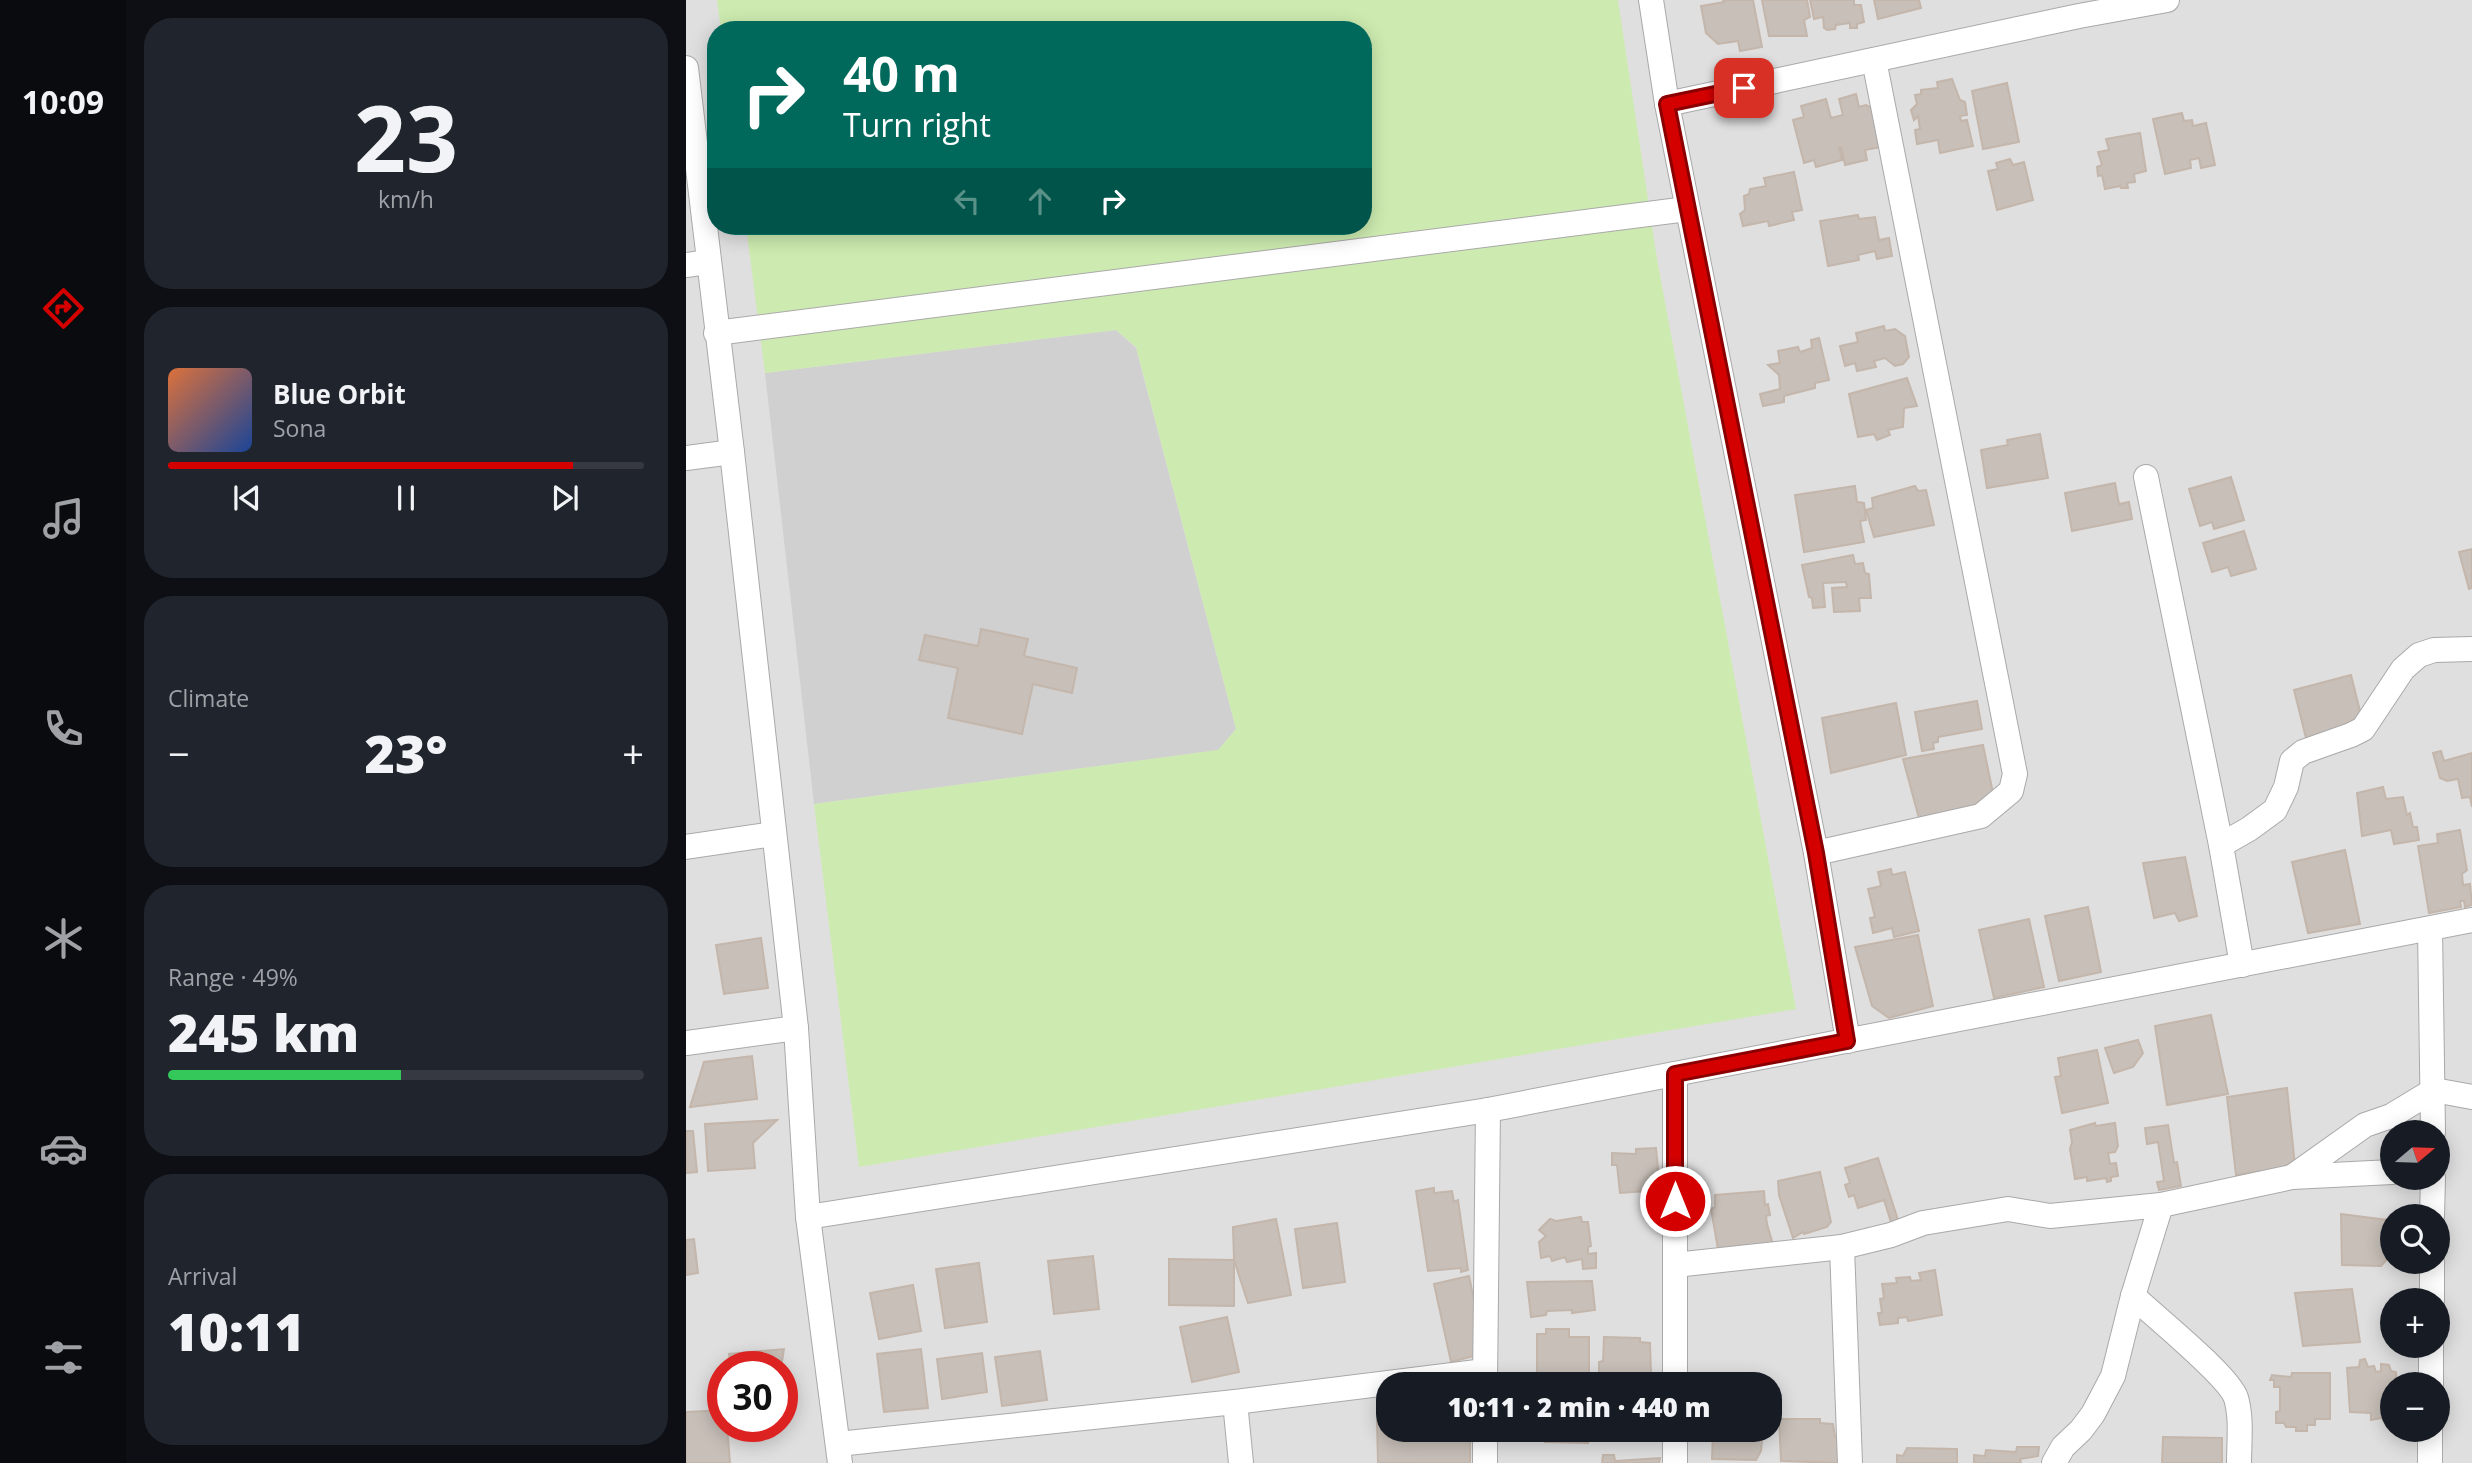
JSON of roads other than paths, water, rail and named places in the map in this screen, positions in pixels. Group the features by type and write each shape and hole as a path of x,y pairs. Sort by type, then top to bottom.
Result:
{"street":[{"path":"1651,0 1687,209 1816,853 1847,1041"},
{"path":"1667,104 2079,16 2167,0"},
{"path":"1816,853 1981,816 2011,791 2015,774 1874,60"},
{"path":"686,68 697,263 716,333 732,452 796,1028 808,1217 839,1453 1235,1402 1376,1388"},
{"path":"716,333 1687,209"},
{"path":"686,458 732,452"},
{"path":"2146,477 2221,845 2242,965"},
{"path":"2221,845 2249,830 2275,810 2286,787 2292,761 2303,752 2351,736 2363,729 2403,669 2419,655 2434,650 2472,649"},
{"path":"686,847 774,834"},
{"path":"808,1217 1488,1110 2472,920"},
{"path":"2430,929 2433,1120"},
{"path":"686,1043 796,1028"},
{"path":"1675,1074 1675,1372"},
{"path":"2292,1177 2365,1125 2391,1116 2434,1090 2472,1097"},
{"path":"1485,1372 1488,1110"},
{"path":"1675,1265 1842,1247 1891,1235 1923,1223 2008,1209 2050,1216 2161,1205 2292,1177 2380,1173"},
{"path":"2054,1463 2063,1447 2093,1414 2113,1376 2133,1296 2161,1205"},
{"path":"1842,1247 1850,1463"},
{"path":"2133,1296 2223,1378 2235,1396 2239,1463"},
{"path":"1235,1402 1241,1463"},
{"path":"1485,1442 1485,1463"},
{"path":"1675,1442 1675,1463"},
{"path":"2430,1442 2430,1463"}]}
